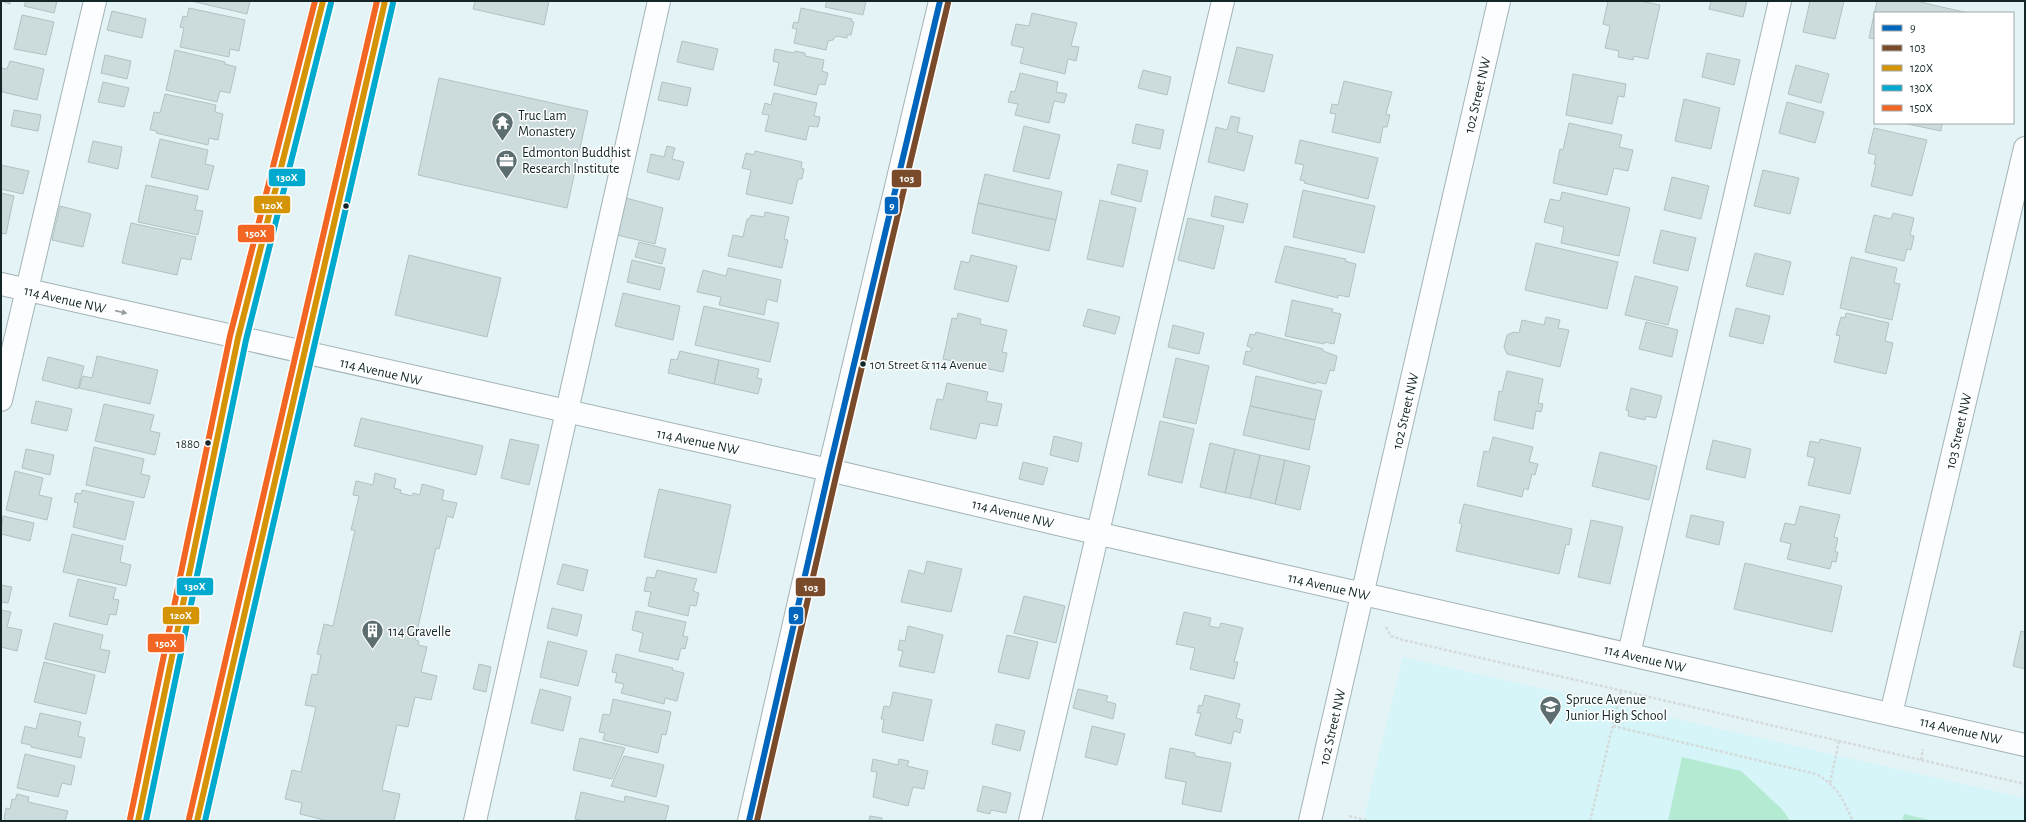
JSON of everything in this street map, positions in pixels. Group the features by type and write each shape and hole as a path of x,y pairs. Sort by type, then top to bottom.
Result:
{"main road":[{"path":"138,821 238,338 323,1"},
{"path":"197,821 385,1"}],"street":[{"path":"1,400 95,1"},
{"path":"475,821 659,1"},
{"path":"749,821 829,470 940,1"},
{"path":"1030,821 1096,533 1223,1"},
{"name":"102 Street NW","path":"1310,821 1499,1"},
{"path":"1629,654 1780,1"},
{"name":"103 Street NW","path":"1891,714 2025,148"},
{"name":"114 Avenue NW","path":"1,284 829,470 1096,533 2025,745"}],"path":[{"path":"1363,594 1391,636 1403,640 2025,784"},
{"path":"1590,821 1621,691"},
{"path":"1613,726 1816,774 1830,783 1839,792 1854,821"},
{"path":"1830,783 1840,741"},
{"path":"1349,816 1370,821"}],"shaded area":[{"name":"Spruce Avenue Junior High School","path":"1403,657 2025,798 2025,821 1363,821"}],"green space":[{"path":"1682,757 1741,771 1782,809 1790,821 1668,821"},
{"path":"1904,814 1935,821 1902,821"}],"building":[{"path":"1,1 10,1 10,4"},
{"path":"26,1 57,1 54,13 24,6"},
{"path":"191,1 250,1 247,14"},
{"path":"475,1 549,1 544,25 473,9"},
{"path":"827,1 866,1 863,15 825,7"},
{"path":"1608,1 1640,1 1660,5 1648,59 1634,56 1633,60 1618,57 1619,51 1605,48 1610,26 1603,24"},
{"path":"1711,1 1747,1 1743,17 1709,9"},
{"path":"1810,1 1844,1 1835,39 1803,32"},
{"path":"1877,1 1916,1 1964,12 1875,12"},
{"path":"189,8 245,20 239,51 230,49 229,57 180,47 184,28 180,27 183,16 187,17"},
{"path":"801,8 852,19 851,21 854,22 851,35 847,35 847,38 836,36 833,40 828,41 826,50 794,43 797,29 792,28 794,22 798,23"},
{"path":"112,11 146,19 142,38 107,30"},
{"path":"1032,13 1077,23 1071,46 1079,47 1076,61 1068,59 1065,74 1020,63 1024,48 1011,45 1016,24 1029,26"},
{"path":"22,15 54,22 46,55 14,49"},
{"path":"1874,15 1874,39 1869,38"},
{"path":"682,41 718,49 713,70 677,62"},
{"path":"1237,47 1273,55 1264,92 1228,83"},
{"path":"775,49 794,53 795,51 805,53 805,56 824,60 822,71 828,73 825,85 819,84 816,95 774,85 779,63 773,61"},
{"path":"175,50 225,62 225,64 236,67 230,93 220,91 217,102 166,90"},
{"path":"1707,53 1740,60 1734,85 1702,77"},
{"path":"105,55 131,61 127,79 101,73"},
{"path":"10,61 44,69 37,100 2,92 1,68 7,69"},
{"path":"1796,65 1829,74 1821,103 1788,94"},
{"path":"1143,70 1171,77 1167,95 1138,88"},
{"path":"1020,73 1058,82 1056,92 1067,94 1064,103 1054,101 1049,123 1015,115 1018,104 1008,102 1011,91 1015,92"},
{"path":"1573,74 1626,84 1624,97 1618,96 1612,124 1566,115"},
{"name":"Truc Lam Monastery","path":"439,78 588,111 567,208 418,175"},
{"path":"1344,81 1392,92 1386,114 1390,115 1387,127 1383,127 1380,143 1332,132 1336,114 1330,113 1332,104 1338,105"},
{"path":"103,82 129,88 124,107 98,102"},
{"path":"662,82 691,88 687,106 658,100"},
{"path":"774,93 817,103 814,116 820,117 818,127 809,126 806,140 765,131 769,115 762,114 765,103 771,105"},
{"path":"165,94 216,105 215,112 223,114 218,140 209,138 208,145 156,133 157,131 150,130 154,112 160,113"},
{"path":"1684,99 1720,108 1711,149 1675,141"},
{"path":"1787,102 1824,112 1815,143 1779,133"},
{"path":"14,110 41,115 38,131 11,126"},
{"path":"1231,116 1240,118 1237,132 1253,136 1244,171 1208,162 1216,127 1227,130"},
{"path":"1569,123 1622,135 1619,147 1633,150 1628,171 1614,168 1607,195 1553,183 1560,149 1563,150"},
{"path":"1136,124 1164,130 1160,149 1132,143"},
{"path":"1908,124 1942,124 1941,131"},
{"path":"1024,126 1060,135 1049,179 1013,171"},
{"path":"1874,128 1927,140 1912,196 1871,186 1876,164 1874,164 1876,155 1868,153"},
{"path":"160,139 208,150 205,164 214,166 208,190 151,177"},
{"path":"1300,140 1378,158 1368,199 1304,183 1305,181 1300,180 1304,165 1295,163"},
{"path":"93,141 122,147 118,169 88,162"},
{"path":"667,146 675,148 672,159 684,162 679,180 647,172 651,154 664,157"},
{"path":"755,151 802,162 801,168 804,169 802,179 798,179 792,204 746,194 751,170 742,168 746,153 754,155"},
{"path":"1118,164 1148,171 1141,202 1111,194"},
{"path":"1,165 29,171 23,194 1,189"},
{"path":"1763,170 1799,178 1790,214 1754,206"},
{"path":"985,174 1062,192 1056,220 978,203"},
{"path":"1672,177 1709,186 1701,219 1664,210"},
{"path":"146,185 198,196 195,210 203,211 198,235 138,222"},
{"path":"1303,190 1375,206 1364,253 1293,237"},
{"path":"1562,192 1630,208 1619,256 1561,243 1564,227 1544,222 1550,199 1560,201"},
{"path":"1,193 14,196 6,234 1,233"},
{"path":"1215,196 1248,204 1243,223 1211,216"},
{"path":"626,198 663,208 655,244 617,235"},
{"path":"1100,200 1136,208 1123,267 1087,259"},
{"path":"978,203 1056,220 1049,251 972,233"},
{"path":"60,206 91,214 83,247 52,240"},
{"path":"765,212 789,217 784,239 788,240 782,268 728,256 733,235 743,237 747,219 749,219 751,215 764,217"},
{"path":"1893,213 1914,218 1910,235 1914,236 1911,250 1907,249 1904,261 1865,252 1874,215 1891,219"},
{"path":"1188,218 1224,226 1214,269 1178,260"},
{"path":"131,223 196,237 191,260 181,258 177,275 122,263"},
{"path":"1661,230 1696,238 1688,271 1653,263"},
{"path":"639,242 666,249 662,264 635,257"},
{"path":"1536,243 1618,262 1607,309 1525,290"},
{"path":"1285,246 1346,259 1345,261 1356,264 1349,297 1338,295 1338,298 1275,282"},
{"path":"1755,253 1791,262 1783,295 1746,286"},
{"path":"409,255 501,278 487,337 395,315"},
{"path":"971,255 1017,266 1008,302 954,289 961,261 969,263"},
{"path":"1851,257 1897,268 1894,283 1900,284 1892,320 1840,308"},
{"path":"632,260 665,268 660,290 627,282"},
{"path":"728,268 781,280 777,302 767,299 764,315 719,305 721,297 697,292 703,270 726,276"},
{"path":"1635,276 1678,287 1668,325 1625,315"},
{"path":"623,293 680,306 673,340 615,326"},
{"path":"1292,300 1333,309 1332,312 1341,314 1334,344 1325,342 1324,344 1285,336"},
{"path":"704,306 779,323 770,362 695,345"},
{"path":"1736,308 1770,316 1763,344 1729,336"},
{"path":"1088,309 1120,317 1115,334 1083,326"},
{"path":"958,313 981,319 980,324 1007,330 1002,352 1007,353 1003,372 943,359 952,318 957,319"},
{"path":"1846,313 1889,323 1885,341 1893,343 1886,374 1834,362 1840,336 1836,335 1841,317 1845,318"},
{"path":"1546,317 1560,320 1558,328 1569,330 1560,367 1507,354 1504,347 1507,335 1514,332 1519,333 1522,320 1544,325"},
{"path":"1646,322 1678,330 1672,357 1639,349"},
{"path":"1173,325 1204,333 1199,354 1168,347"},
{"path":"1256,332 1323,349 1323,351 1337,356 1334,371 1330,370 1326,384 1316,382 1315,384 1243,364 1246,351 1250,352 1252,348 1247,346 1250,334 1255,335"},
{"path":"680,351 719,360 714,384 668,373 671,359 677,360"},
{"path":"97,356 158,370 150,404 79,388 83,376 92,378"},
{"path":"48,357 84,366 78,389 42,380"},
{"path":"1176,358 1209,366 1196,424 1163,417"},
{"path":"719,360 759,369 757,378 762,379 758,394 714,384"},
{"path":"1507,371 1543,379 1538,403 1543,404 1541,412 1536,411 1533,429 1494,420 1499,391 1502,392"},
{"path":"1256,376 1322,391 1315,420 1250,406"},
{"path":"947,383 988,392 986,401 1002,404 997,426 980,423 976,439 930,429 937,399 943,400"},
{"path":"1631,388 1662,396 1656,418 1646,416 1645,420 1628,416 1629,411 1626,410"},
{"path":"36,401 72,409 67,431 31,423"},
{"path":"104,404 154,415 150,431 160,433 155,455 95,441"},
{"path":"1250,406 1315,420 1309,450 1243,435"},
{"path":"361,418 483,446 476,475 354,446"},
{"path":"1160,421 1194,429 1182,483 1148,475"},
{"path":"1054,436 1082,443 1078,462 1050,455"},
{"path":"1493,437 1533,447 1529,462 1538,464 1535,475 1532,474 1528,490 1524,488 1522,497 1477,486 1484,451 1489,452"},
{"path":"510,439 539,445 529,485 501,478"},
{"path":"1820,439 1861,448 1850,494 1808,485 1815,458 1807,456 1810,441 1819,443"},
{"path":"1713,440 1751,449 1745,478 1706,469"},
{"path":"1210,443 1235,449 1225,493 1200,487"},
{"path":"94,447 144,459 141,474 150,476 144,498 86,485"},
{"path":"26,449 54,455 50,475 22,468"},
{"path":"1235,449 1260,455 1250,498 1225,493"},
{"path":"1600,452 1657,466 1649,500 1592,486"},
{"path":"1260,455 1285,460 1275,504 1250,498"},
{"path":"1285,460 1310,466 1300,510 1275,504"},
{"path":"1023,462 1048,468 1043,485 1019,479"},
{"path":"15,471 43,478 39,495 52,498 47,520 6,510"},
{"name":"114 Gravelle","path":"375,473 396,479 394,488 401,490 400,493 412,496 413,493 420,495 422,484 444,490 442,500 457,503 453,518 447,516 439,549 436,548 415,640 419,641 418,645 427,647 421,672 437,676 431,700 415,697 408,727 397,725 382,790 400,794 394,821 328,821 300,814 302,803 285,799 292,770 301,772 316,707 305,705 312,674 317,675 321,655 317,654 324,624 333,626 355,530 351,530 359,496 353,495 356,481 373,485"},
{"path":"659,489 731,505 716,573 644,557"},
{"path":"82,490 134,502 125,540 73,527 78,503 74,502 76,493 81,494"},
{"path":"1464,504 1572,529 1569,545 1566,544 1559,574 1456,551 1462,524 1459,523"},
{"path":"1800,506 1840,515 1834,537 1838,538 1835,552 1838,552 1836,562 1832,561 1830,569 1787,559 1791,544 1780,541 1785,523 1795,525"},
{"path":"1691,515 1724,522 1719,545 1686,537"},
{"path":"3,516 34,523 30,541 1,534"},
{"path":"1591,520 1623,527 1610,584 1578,577"},
{"path":"72,534 123,546 120,562 131,565 126,586 63,572"},
{"path":"927,561 962,569 951,612 901,602 909,570 924,574"},
{"path":"1745,563 1842,586 1832,632 1734,609"},
{"path":"563,564 588,570 583,591 557,584"},
{"path":"657,570 697,579 693,591 699,593 696,606 690,605 688,616 648,606 651,592 644,591 647,577 655,578"},
{"path":"78,579 116,588 113,599 119,600 116,615 110,614 107,625 69,616"},
{"path":"1,585 12,587 8,603 1,602"},
{"path":"1024,596 1065,606 1056,643 1014,633"},
{"path":"552,608 582,615 577,636 547,628"},
{"path":"1,610 11,612 7,627 22,630 17,651 1,647"},
{"path":"636,611 686,622 683,636 688,637 685,649 681,648 678,660 639,651 643,633 632,630"},
{"path":"1184,612 1211,618 1209,626 1219,628 1221,623 1243,628 1234,662 1238,662 1234,679 1190,669 1195,648 1176,644"},
{"path":"54,623 103,635 100,649 110,651 105,673 45,659"},
{"path":"908,626 943,635 934,673 899,666 903,651 898,650 900,640 905,641"},
{"path":"2021,631 2025,632 2025,669 2013,666"},
{"path":"1007,635 1038,642 1029,679 998,672"},
{"path":"548,641 587,651 578,686 540,677"},
{"path":"616,654 673,668 672,670 684,673 677,701 665,698 664,704 621,693 624,684 615,682 617,673 612,672"},
{"path":"44,662 95,675 86,714 34,702"},
{"path":"479,664 491,667 486,692 473,689"},
{"path":"540,689 571,697 563,731 531,723"},
{"path":"1078,689 1108,696 1106,701 1116,704 1113,719 1073,708"},
{"path":"893,692 932,700 923,741 882,732 884,719 881,719 884,706 890,707"},
{"path":"1205,695 1240,704 1236,718 1243,720 1240,733 1234,731 1231,744 1195,735 1201,713 1197,713 1199,705 1202,706"},
{"path":"613,699 671,712 666,735 662,734 658,753 603,740 605,733 599,732 603,714 610,715"},
{"path":"40,713 81,722 78,736 85,738 81,758 31,747 31,745 21,743 25,726 36,729"},
{"path":"996,724 1025,731 1020,751 992,744"},
{"path":"1092,726 1125,734 1117,765 1085,757"},
{"path":"580,738 625,748 612,779 573,770"},
{"path":"1170,748 1195,753 1195,756 1231,763 1221,812 1182,804 1186,782 1165,778"},
{"path":"25,754 75,766 71,785 62,783 58,797 17,788"},
{"path":"624,756 664,765 656,797 611,786"},
{"path":"873,759 898,765 899,759 909,761 907,766 928,771 924,789 913,787 908,806 873,797 877,772 871,771"},
{"path":"983,786 1011,793 1006,813 991,810 990,814 977,811"},
{"path":"581,792 624,802 625,796 669,806 665,821 585,821 575,819"},
{"path":"17,794 29,797 28,802 68,811 65,821 8,821 4,819 6,808 10,809 12,799 15,800"},
{"path":"870,816 882,818 882,821 869,821"}],"transit line":[{"name":"150X","path":"130,819 230,336 315,1"},
{"name":"120X","path":"138,821 238,338 323,1"},
{"name":"150X","path":"189,819 377,1"},
{"name":"120X","path":"197,821 385,1"},
{"name":"9","path":"749,821 829,470 940,1"},
{"name":"130X","path":"146,821 246,340 331,3"},
{"name":"130X","path":"205,821 393,3"},
{"name":"103","path":"757,821 837,472 948,3"}],"place":[{"name":"Truc Lam Monastery","path":"503,142"},
{"name":"Edmonton Buddhist Research Institute","path":"506,180"},
{"name":"101 Street & 114 Avenue","path":"863,364"},
{"name":"1880","path":"208,443"},
{"name":"114 Gravelle","path":"372,650"},
{"name":"Spruce Avenue Junior High School","path":"1550,726"}]}
